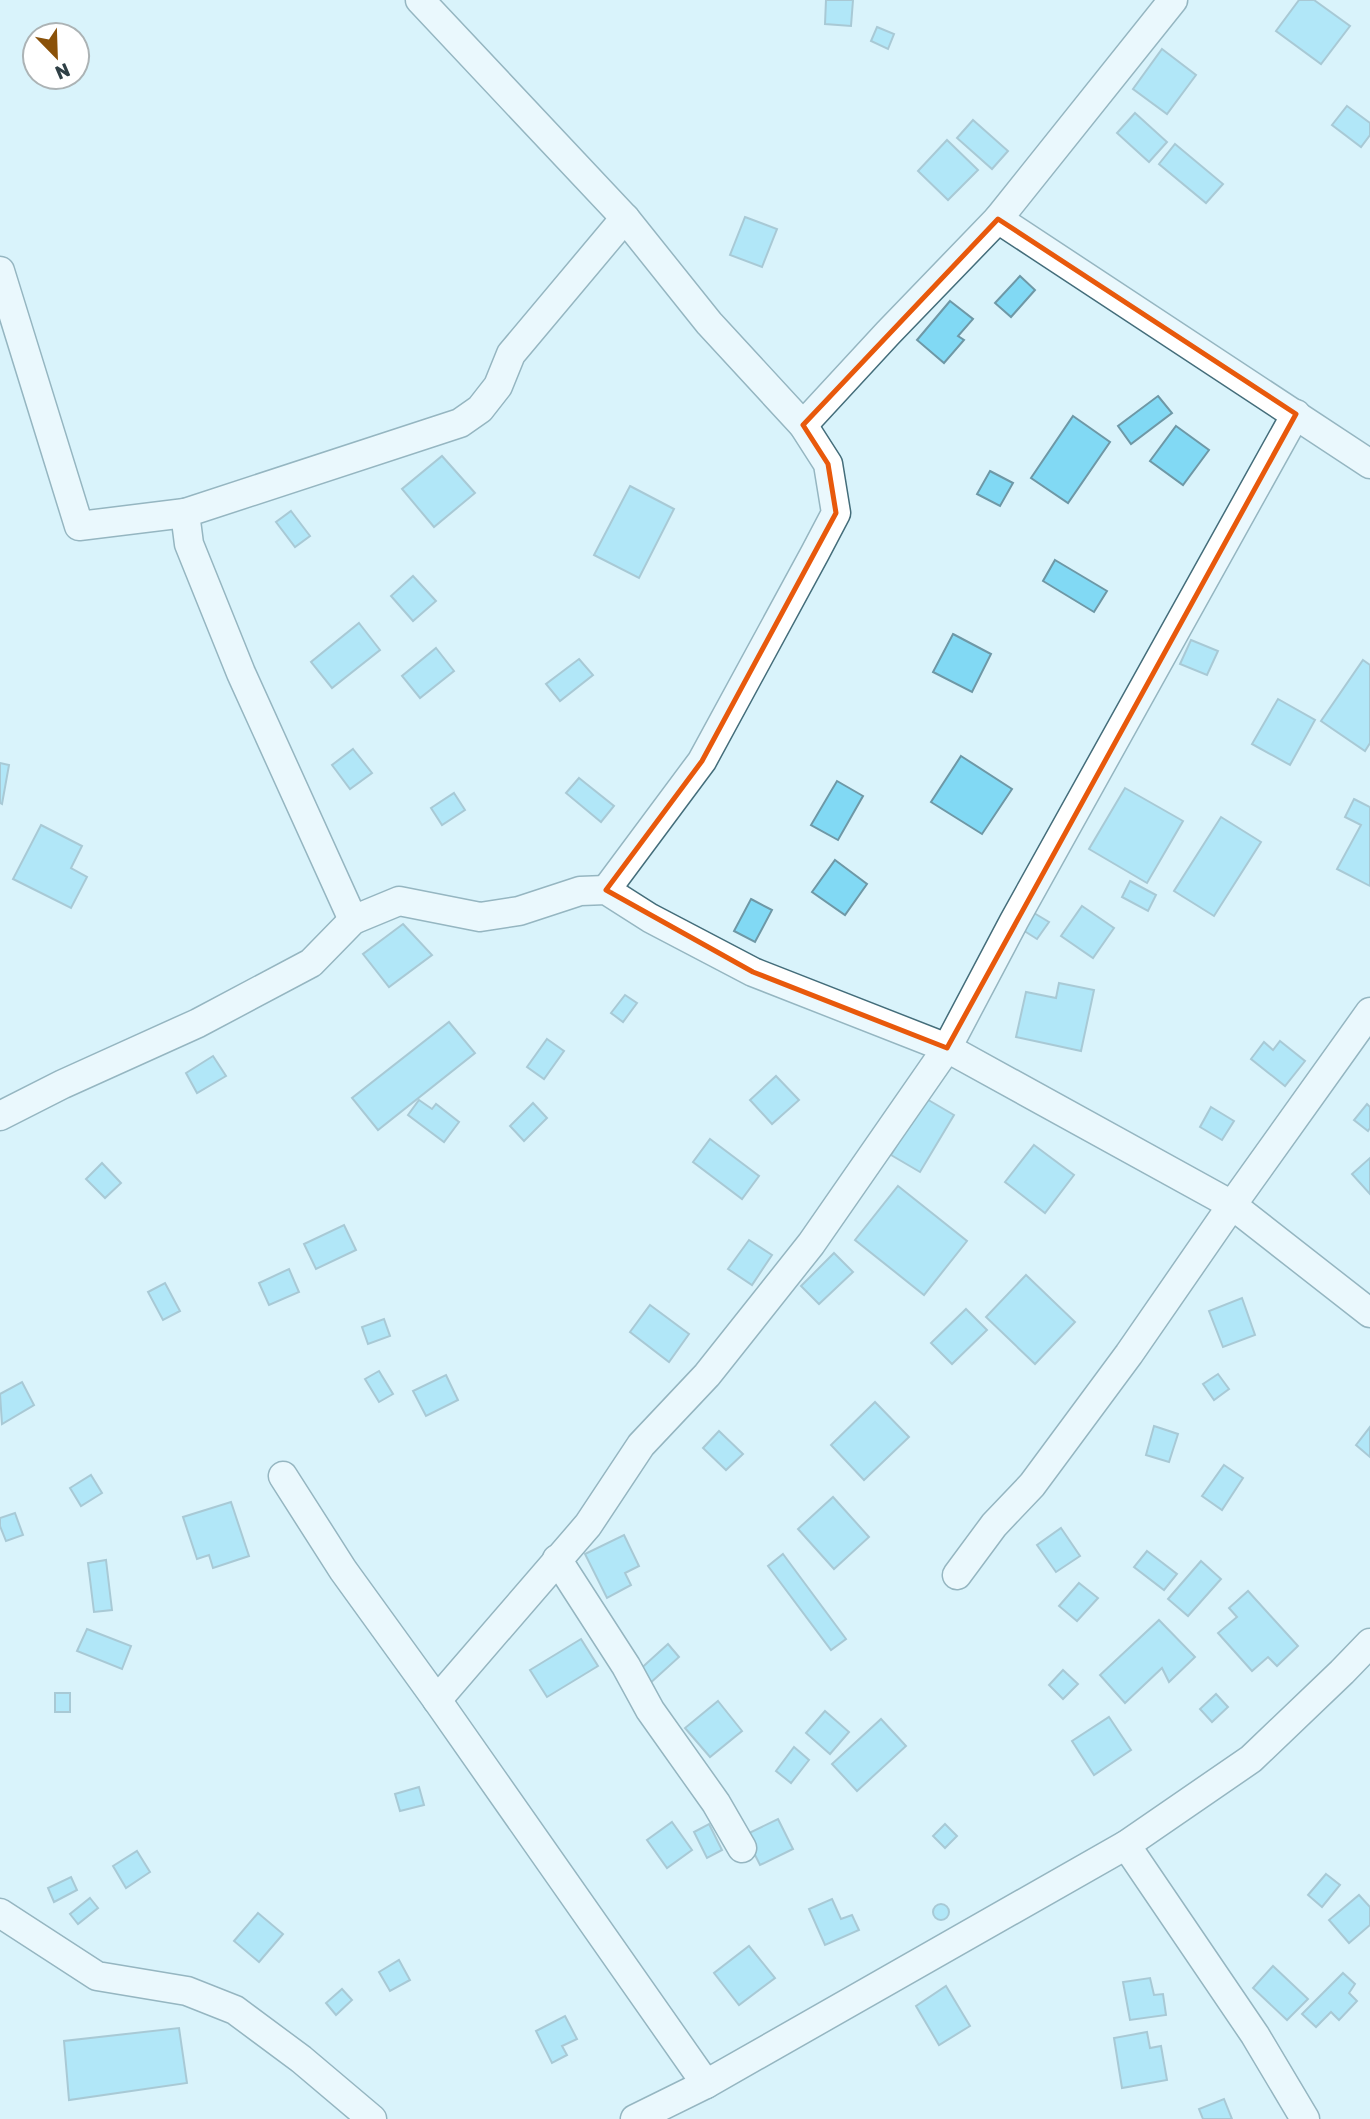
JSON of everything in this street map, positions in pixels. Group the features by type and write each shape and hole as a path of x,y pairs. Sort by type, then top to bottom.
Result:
{"street":[{"path":"420,0 625,218 709,323 803,425 828,464 836,513 702,761 606,890"},
{"path":"803,425 998,219 1173,0"},
{"path":"0,271 79,526 185,513 460,423 480,409 498,386 511,355 625,218"},
{"path":"998,219 1370,464"},
{"path":"437,1700 588,1525 641,1445 707,1375 811,1244 947,1048 1014,921 1296,414"},
{"path":"185,513 189,544 241,673 353,920"},
{"path":"0,1116 63,1084 198,1023 311,963 353,920 399,901 480,917 519,911 580,891 606,890 650,918 753,972 947,1048 1232,1205 1370,1314"},
{"path":"957,1575 994,1525 1032,1485 1105,1387 1370,1012"},
{"path":"283,1476 343,1570 706,2084"},
{"path":"557,1559 626,1666 650,1710 716,1803 742,1848"},
{"path":"635,2119 706,2084 1126,1845 1251,1759 1370,1643"},
{"path":"1126,1845 1255,2035 1305,2119"},
{"path":"0,1913 97,1976 187,1992 235,2010 301,2059 372,2119"}],"highlighted area":[{"path":"998,219 1296,414 947,1048 753,972 606,890 702,761 836,513 828,464 803,425"}],"building":[{"path":"826,0 853,0 851,26 825,24"},
{"path":"1299,0 1314,0 1350,26 1321,64 1276,31"},
{"path":"877,27 894,34 888,49 871,41"},
{"path":"1162,49 1196,75 1167,114 1133,89"},
{"path":"1347,106 1370,123 1370,135 1361,147 1332,125"},
{"path":"1135,113 1167,142 1149,162 1117,133"},
{"path":"973,120 1008,151 992,169 957,138"},
{"path":"947,140 978,170 948,200 918,171"},
{"path":"1175,144 1223,184 1206,203 1159,164"},
{"path":"745,217 777,229 762,267 730,255"},
{"path":"1020,276 1035,290 1011,317 995,303"},
{"path":"950,301 973,319 958,336 964,340 944,363 917,340"},
{"path":"1158,396 1172,413 1131,444 1118,426"},
{"path":"1073,416 1110,442 1068,503 1031,478"},
{"path":"1176,426 1209,450 1183,485 1150,461"},
{"path":"442,456 475,493 434,527 402,489"},
{"path":"990,471 1013,483 1000,506 977,494"},
{"path":"630,486 674,509 639,578 594,555"},
{"path":"291,511 310,536 295,547 276,522"},
{"path":"1055,560 1107,591 1094,612 1043,581"},
{"path":"413,576 436,601 413,621 391,596"},
{"path":"359,623 380,650 332,688 311,662"},
{"path":"953,634 991,654 972,692 933,672"},
{"path":"1191,640 1218,651 1207,675 1180,664"},
{"path":"436,648 454,671 420,698 402,676"},
{"path":"579,659 593,675 560,701 546,684"},
{"path":"1363,660 1370,665 1370,743 1365,751 1321,721"},
{"path":"1278,699 1315,720 1290,765 1252,744"},
{"path":"353,749 372,773 350,789 332,765"},
{"path":"961,756 1012,789 982,834 931,802"},
{"path":"0,763 9,765 2,804 0,803"},
{"path":"579,778 614,806 601,822 566,793"},
{"path":"837,781 863,796 838,840 811,825"},
{"path":"1125,788 1183,821 1147,883 1089,849"},
{"path":"454,793 465,810 442,825 431,808"},
{"path":"1354,799 1370,807 1370,886 1337,869 1361,825 1345,817"},
{"path":"1221,817 1261,842 1214,916 1174,891"},
{"path":"41,825 82,846 71,868 87,877 71,908 13,879"},
{"path":"835,860 867,884 845,915 812,892"},
{"path":"1130,881 1156,895 1148,911 1122,897"},
{"path":"751,899 772,910 755,942 734,931"},
{"path":"1082,906 1114,928 1093,958 1061,936"},
{"path":"1029,910 1049,922 1037,939 1018,927"},
{"path":"403,924 432,955 389,987 363,954"},
{"path":"1059,983 1094,990 1081,1051 1016,1037 1026,992 1056,998"},
{"path":"625,995 637,1003 623,1022 611,1013"},
{"path":"449,1022 475,1053 378,1130 352,1098"},
{"path":"547,1039 564,1051 544,1079 527,1067"},
{"path":"1280,1041 1305,1061 1285,1086 1251,1059 1264,1042 1273,1050"},
{"path":"213,1056 226,1076 197,1093 186,1073"},
{"path":"776,1076 799,1100 772,1124 750,1100"},
{"path":"925,1098 954,1115 920,1172 891,1155"},
{"path":"419,1100 432,1109 436,1104 459,1122 444,1142 408,1115"},
{"path":"533,1103 547,1118 524,1141 510,1126"},
{"path":"1367,1104 1370,1107 1368,1131 1354,1120"},
{"path":"1211,1107 1234,1121 1222,1140 1200,1127"},
{"path":"710,1139 759,1176 742,1199 693,1162"},
{"path":"1034,1145 1074,1175 1045,1213 1005,1182"},
{"path":"1370,1158 1370,1194 1352,1174"},
{"path":"102,1163 121,1183 105,1198 86,1179"},
{"path":"898,1186 967,1241 924,1295 855,1240"},
{"path":"344,1225 356,1250 316,1269 304,1244"},
{"path":"749,1240 772,1255 752,1285 728,1269"},
{"path":"834,1253 853,1272 819,1304 801,1286"},
{"path":"289,1269 299,1292 269,1305 259,1283"},
{"path":"1026,1275 1075,1322 1035,1364 986,1317"},
{"path":"165,1283 180,1311 163,1320 148,1292"},
{"path":"1242,1298 1255,1335 1223,1347 1209,1311"},
{"path":"650,1305 689,1334 669,1362 630,1332"},
{"path":"966,1309 987,1330 952,1364 931,1343"},
{"path":"384,1319 390,1336 368,1344 362,1327"},
{"path":"379,1371 393,1394 379,1402 365,1379"},
{"path":"1218,1374 1229,1389 1214,1400 1203,1384"},
{"path":"446,1375 458,1400 426,1416 413,1391"},
{"path":"22,1382 34,1405 2,1424 0,1394"},
{"path":"875,1402 909,1437 864,1480 831,1445"},
{"path":"1154,1426 1178,1434 1169,1462 1146,1455"},
{"path":"1370,1427 1370,1457 1356,1445"},
{"path":"719,1431 743,1454 726,1470 703,1448"},
{"path":"1224,1465 1243,1478 1222,1510 1202,1496"},
{"path":"91,1475 102,1493 81,1506 70,1488"},
{"path":"833,1497 869,1537 834,1569 798,1529"},
{"path":"231,1502 249,1556 213,1568 209,1555 197,1559 183,1517"},
{"path":"15,1513 23,1535 6,1541 0,1518"},
{"path":"1061,1528 1080,1556 1056,1572 1037,1545"},
{"path":"624,1535 639,1566 625,1573 631,1585 607,1598 585,1554"},
{"path":"1147,1551 1177,1574 1164,1590 1134,1567"},
{"path":"783,1554 846,1639 831,1650 768,1566"},
{"path":"106,1560 112,1610 94,1612 88,1563"},
{"path":"1201,1561 1221,1579 1188,1616 1168,1599"},
{"path":"1079,1583 1098,1598 1077,1621 1059,1606"},
{"path":"1248,1591 1298,1646 1277,1666 1268,1657 1252,1671 1218,1633 1237,1617 1229,1608"},
{"path":"1159,1620 1195,1657 1169,1682 1162,1668 1125,1703 1100,1675"},
{"path":"87,1629 131,1646 122,1669 77,1651"},
{"path":"581,1639 598,1666 547,1697 530,1670"},
{"path":"668,1644 679,1657 648,1685 637,1672"},
{"path":"1063,1670 1078,1684 1063,1699 1049,1685"},
{"path":"55,1693 70,1693 70,1712 55,1712"},
{"path":"1216,1694 1228,1707 1212,1722 1200,1709"},
{"path":"718,1701 742,1731 710,1757 685,1728"},
{"path":"825,1711 849,1732 830,1754 806,1733"},
{"path":"1109,1717 1131,1750 1094,1775 1072,1741"},
{"path":"881,1719 906,1746 857,1791 832,1764"},
{"path":"794,1747 809,1760 791,1783 776,1771"},
{"path":"419,1787 424,1805 400,1811 395,1794"},
{"path":"778,1819 793,1849 760,1865 745,1835"},
{"path":"672,1822 692,1850 667,1868 647,1840"},
{"path":"709,1824 722,1850 707,1858 694,1832"},
{"path":"945,1824 957,1836 945,1848 933,1836"},
{"path":"137,1851 150,1872 126,1888 113,1866"},
{"path":"1326,1874 1340,1885 1322,1907 1308,1895"},
{"path":"71,1877 77,1890 54,1902 48,1888"},
{"path":"1359,1895 1370,1907 1370,1925 1349,1943 1329,1920"},
{"path":"90,1898 98,1908 78,1924 70,1914"},
{"path":"832,1899 841,1919 852,1915 859,1930 825,1945 809,1909"},
{"path":"941,1904 949,1912 941,1920 933,1912"},
{"path":"258,1913 283,1934 259,1962 234,1941"},
{"path":"749,1946 775,1978 739,2005 714,1973"},
{"path":"399,1960 410,1980 390,1991 379,1972"},
{"path":"1273,1966 1308,1999 1287,2020 1253,1988"},
{"path":"1343,1973 1355,1984 1349,1993 1357,2001 1339,2020 1331,2012 1316,2027 1302,2014"},
{"path":"1150,1978 1154,1995 1163,1994 1166,2015 1130,2020 1123,1982"},
{"path":"946,1986 970,2026 939,2045 916,2006"},
{"path":"342,1989 352,2000 336,2015 326,2003"},
{"path":"565,2016 577,2039 562,2046 567,2055 552,2063 536,2031"},
{"path":"179,2028 187,2083 69,2100 64,2041"},
{"path":"1147,2032 1150,2048 1161,2046 1167,2080 1122,2088 1114,2038"},
{"path":"1224,2099 1232,2119 1203,2119 1199,2109"}]}
